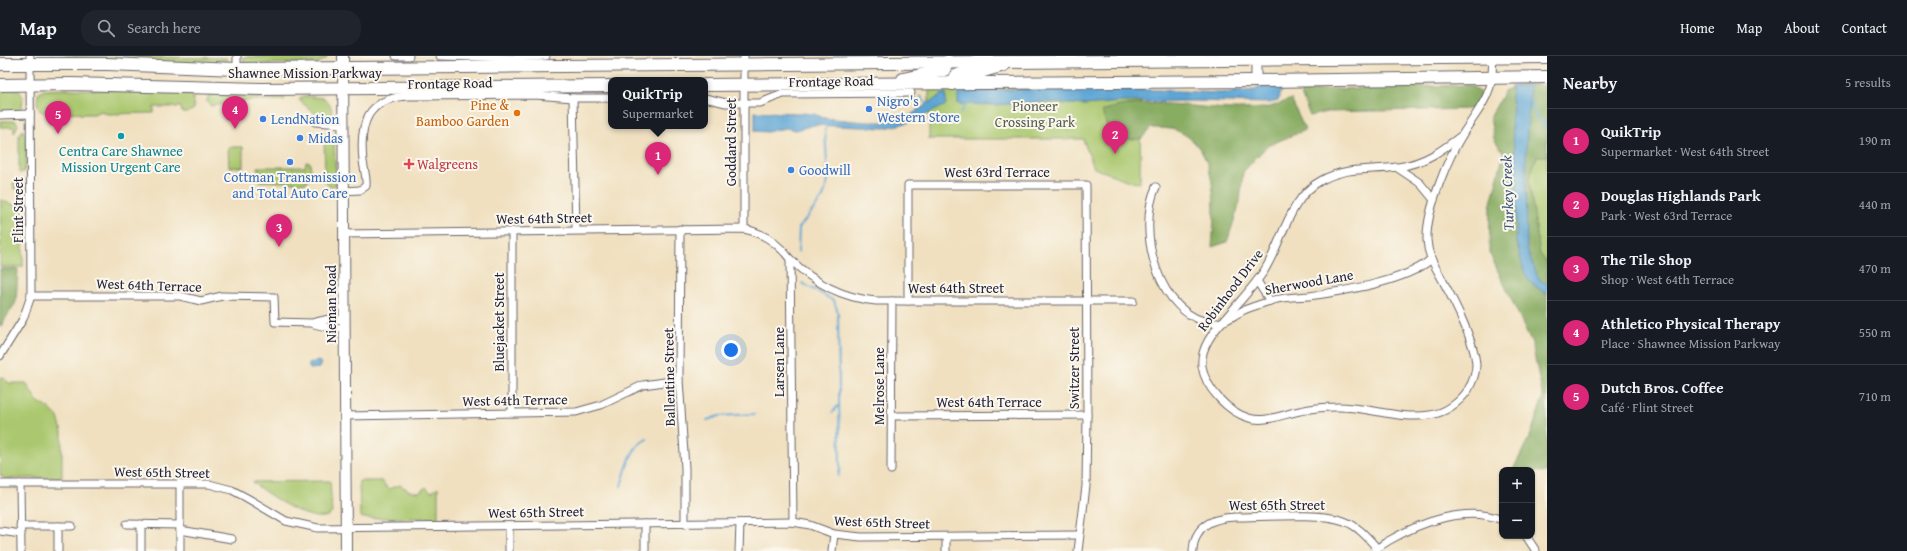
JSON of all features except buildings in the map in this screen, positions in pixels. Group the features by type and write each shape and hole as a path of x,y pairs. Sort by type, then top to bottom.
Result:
{"highway":[{"name":"Shawnee Mission Parkway","path":"0,64 30,60 237,69 342,62 948,59 1019,60 1256,57 1547,57"},
{"path":"889,84 944,70 948,59"},
{"path":"952,84 956,76 968,72 980,72 1019,60"},
{"path":"1534,77 1547,81"},
{"path":"708,85 952,84 1547,77"},
{"name":"Shawnee Mission Parkway","path":"0,84 261,89 608,86"},
{"path":"911,93 931,84"}],"main road":[{"name":"Nieman Road","path":"342,62 346,551"}],"street":[{"path":"237,56 237,69"},
{"name":"Frontage Road","path":"396,56 409,56"},
{"name":"Frontage Road","path":"440,56 514,58 546,56"},
{"path":"1256,57 1256,81"},
{"name":"Robinhood Drive","path":"1462,135 1439,154 1423,161 1396,167 1351,169 1339,172 1316,183 1299,202 1276,250 1257,281 1222,321 1206,345 1203,355 1203,369 1209,385 1228,407 1247,418 1263,419 1299,411 1336,407 1409,416 1435,414 1452,406 1464,395 1474,377 1476,367 1465,327 1456,306 1438,270 1430,260 1427,234 1434,200 1462,135 1487,96 1492,78 1493,57"},
{"name":"Flint Street","path":"0,356 23,319 31,296 30,60"},
{"name":"Goddard Street","path":"744,60 744,229"},
{"name":"Frontage Road","path":"708,99 726,103 744,103 767,102 783,94 911,93"},
{"name":"Frontage Road","path":"343,190 360,190 366,186 367,177 363,168 362,156 365,125 373,108 389,98 409,96 513,95 608,98"},
{"path":"573,98 576,230"},
{"path":"0,115 30,114"},
{"path":"315,122 342,124"},
{"path":"1396,167 1420,183 1434,200"},
{"name":"West 63rd Terrace","path":"908,301 908,186 1086,185"},
{"name":"Switzer Street","path":"1078,551 1086,486 1086,185"},
{"name":"Sherwood Lane","path":"1156,187 1150,200 1149,235 1150,247 1161,282 1173,299 1188,312 1204,321 1215,323 1222,321 1245,310 1270,301 1373,284 1410,273 1424,266 1430,260"},
{"name":"Ballentine Street","path":"680,229 679,380 684,456 685,524"},
{"path":"744,229 763,234 790,259"},
{"name":"West 64th Street","path":"344,234 744,229"},
{"name":"Bluejacket Street","path":"512,231 512,413"},
{"name":"West 64th Street","path":"790,259 802,270 842,295 861,300 1133,301"},
{"name":"Larsen Lane","path":"790,259 793,522"},
{"path":"1257,281 1270,301"},
{"name":"West 64th Terrace","path":"31,296 180,296 201,301 222,296 274,297 275,322 312,323 329,319 345,324"},
{"name":"Melrose Lane","path":"891,470 892,301"},
{"name":"West 64th Terrace","path":"345,416 576,412 601,404 643,385 679,380"},
{"name":"West 64th Terrace","path":"892,416 1087,415"},
{"path":"180,483 180,551"},
{"name":"West 65th Street","path":"0,484 209,484 232,490 286,521 305,526 346,528 793,522 810,525 834,534 861,537 1079,535"},
{"path":"20,484 21,551"},
{"path":"1376,550 1414,528 1450,517 1487,515 1499,519"},
{"name":"West 65th Street","path":"1193,551 1198,534 1203,526 1220,518 1312,517 1333,518 1355,527 1364,533 1376,550"},
{"path":"739,551 740,523"},
{"path":"127,524 180,528 232,539"},
{"path":"141,524 141,551"},
{"path":"645,524 645,551"},
{"path":"20,526 72,526"},
{"path":"58,526 58,551"},
{"path":"509,526 509,551"},
{"path":"0,531 21,534"},
{"path":"832,551 834,534"},
{"path":"946,537 946,551"},
{"path":"1528,539 1536,551"}],"green space":[{"path":"38,56 226,58 228,61 224,64 40,60"},
{"path":"327,56 326,59 318,63 245,64 243,60 245,57"},
{"path":"1522,83 1547,86 1547,156 1537,156 1529,180 1540,254 1547,263 1547,472 1535,471 1535,467 1514,467 1531,434 1543,398 1532,343 1489,252 1490,207 1504,153 1494,139 1490,118 1504,91"},
{"path":"1470,85 1481,93 1477,103 1470,109 1327,112 1310,116 1300,92 1332,89"},
{"path":"1547,86 1547,284 1539,279 1523,168"},
{"name":"Pioneer Crossing Park","path":"1141,88 1140,183 1132,182 1094,168 1083,139 929,139 929,89"},
{"path":"0,89 19,90 23,98 22,107 16,112 0,112"},
{"path":"65,89 189,92 193,97 194,109 187,113 182,113 181,107 154,107 154,113 107,114 101,111 94,114 72,112 49,114 40,111 37,103 38,94 44,90"},
{"path":"213,93 285,97 284,100 253,100 211,106 207,102 208,96"},
{"path":"304,96 324,98 330,105 330,118 323,120 300,101 300,98"},
{"path":"1291,99 1305,130 1267,146 1243,172 1240,202 1227,242 1212,247 1214,215 1212,180 1207,164 1200,150 1190,138 1175,130 1163,128 1151,128 1141,139 1111,139 1102,111 1119,106 1155,103 1228,109 1267,108"},
{"path":"0,121 16,121 18,125 14,133 14,127 0,127"},
{"path":"23,130 27,145 27,156 24,172 19,173 19,135"},
{"path":"324,134 330,134 334,140 336,185 329,186 325,182"},
{"path":"228,147 243,147 243,167 229,167"},
{"path":"306,162 310,162 311,172 306,183 259,181 258,167 305,167"},
{"path":"19,182 23,185 22,194 19,194 18,189 14,189 13,183"},
{"path":"1,200 11,204 20,204 23,209 23,267 0,267"},
{"path":"0,269 18,269 16,302 0,327"},
{"path":"0,377 3,377 9,383 26,383 37,401 50,409 58,417 62,432 62,477 6,479 0,475"},
{"path":"330,481 332,513 325,517 315,517 291,508 252,482"},
{"path":"359,481 382,481 388,489 400,485 410,491 419,492 426,487 431,492 438,487 438,518 362,518 360,514"}],"water":[{"path":"1511,86 1530,86 1526,149 1527,250 1539,279 1547,284 1547,295 1528,280 1516,241 1517,174 1511,118 1513,112"},
{"path":"1260,87 1283,87 1278,101 1269,103 1195,101 1122,102 1085,105 1037,102 996,105 958,104 958,91 1057,89 1161,90 1220,93 1255,90"},
{"path":"946,92 946,105 911,122 885,128 814,125 796,130 785,128 767,132 755,131 755,112 802,113 814,114 824,118 882,122 909,116"},
{"path":"318,361 321,363 319,368 309,368 309,364"}],"waterway":[{"path":"920,96 929,105"},
{"path":"1526,101 1531,101 1534,114 1547,128"},
{"path":"961,112 967,103"},
{"path":"798,252 799,228 823,197 828,181 825,130 828,125"},
{"path":"802,283 834,301 838,313 840,469 838,476"},
{"path":"832,413 839,405"},
{"path":"707,420 719,416 754,414"},
{"path":"621,486 633,452 641,442 647,439"}],"place":[{"name":"Nigro's Western Store","path":"869,109"},
{"name":"Pine & Bamboo Garden","path":"517,113"},
{"name":"LendNation","path":"263,119"},
{"name":"Athletico Physical Therapy","path":"235,129"},
{"name":"Dutch Bros. Coffee","path":"58,134"},
{"name":"Centra Care Shawnee Mission Urgent Care","path":"121,136"},
{"name":"Midas","path":"300,138"},
{"name":"Douglas Highlands Park","path":"1115,154"},
{"name":"Cottman Transmission and Total Auto Care","path":"290,162"},
{"name":"Walgreens","path":"409,164"},
{"name":"Goodwill","path":"791,170"},
{"name":"QuikTrip","path":"658,175"},
{"name":"The Tile Shop","path":"279,247"}],"water label":[{"name":"Turkey Creek","path":"1507,193"}]}
